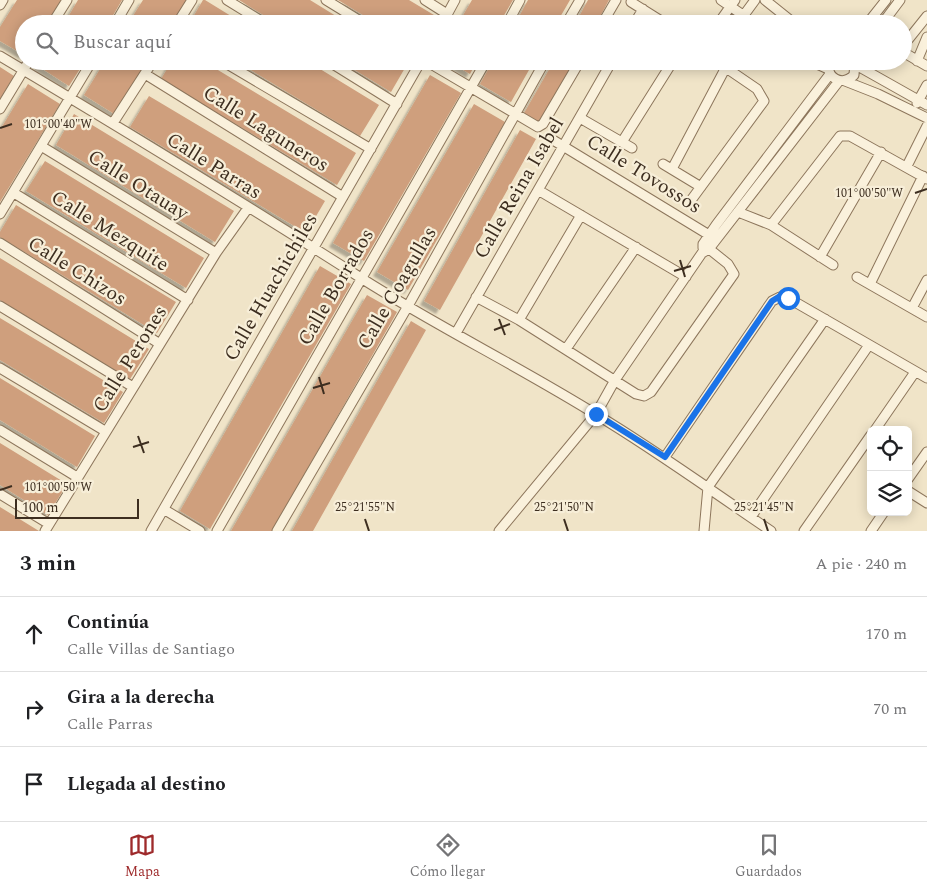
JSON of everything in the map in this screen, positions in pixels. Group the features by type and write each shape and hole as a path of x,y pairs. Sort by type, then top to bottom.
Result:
{"street":[{"path":"0,5 3,0"},
{"path":"58,15 67,0"},
{"path":"120,15 129,0"},
{"path":"183,15 192,0"},
{"path":"228,0 252,15"},
{"path":"326,0 350,15"},
{"path":"425,0 447,14 455,0"},
{"path":"512,15 520,0"},
{"path":"571,15 580,0"},
{"path":"607,15 616,0"},
{"path":"721,0 733,3 743,15"},
{"path":"745,15 755,0"},
{"path":"765,0 784,15"},
{"path":"874,15 886,0"},
{"path":"889,15 900,0"},
{"path":"631,2 652,15"},
{"path":"724,15 733,3"},
{"path":"639,15 643,9"},
{"path":"912,35 927,16"},
{"path":"917,61 927,37"},
{"name":"Calle Parras","path":"0,56 15,65"},
{"path":"912,58 927,66"},
{"path":"0,109 24,70"},
{"name":"Calle Parras","path":"24,70 114,123 248,208 314,246 361,278 596,414"},
{"path":"0,214 87,70"},
{"path":"114,123 147,70"},
{"path":"237,70 371,150"},
{"path":"343,70 398,104"},
{"name":"Calle Huachichiles","path":"152,531 416,70"},
{"path":"440,70 514,115 534,126 540,127 575,70"},
{"name":"Calle Borrados","path":"216,531 481,70"},
{"name":"Calle Coagullas","path":"277,531 408,306 540,70"},
{"name":"Calle Reina Isabel","path":"456,333 607,70"},
{"path":"622,142 667,70"},
{"path":"672,169 724,70"},
{"path":"689,204 764,101 757,89 727,70"},
{"path":"499,531 596,414 615,380 828,70"},
{"path":"831,70 842,81 913,110 927,118"},
{"path":"713,237 738,212 842,81 854,75 855,70"},
{"path":"868,70 923,103"},
{"name":"Calle Laguneros","path":"145,74 343,197"},
{"path":"913,110 923,103 927,85"},
{"path":"580,118 632,148"},
{"path":"907,166 927,126"},
{"path":"771,225 840,136 850,136 907,166 925,178 870,284"},
{"name":"Calle Tovossos","path":"553,140 713,237"},
{"name":"Calle Otauay","path":"41,146 216,253"},
{"path":"820,257 881,152"},
{"path":"663,164 701,187"},
{"path":"538,190 686,277"},
{"name":"Calle Mezquite","path":"14,193 188,300"},
{"name":"Calle Perones","path":"47,527 216,253 248,208"},
{"path":"738,212 771,225 833,265"},
{"path":"519,320 581,215"},
{"name":"Calle Chizos","path":"0,243 160,344"},
{"path":"566,349 636,247"},
{"path":"476,297 519,320 636,394 644,396 657,384 734,274 728,264 705,249"},
{"path":"857,277 927,317"},
{"path":"912,308 927,280"},
{"path":"665,457 772,301 776,298 785,297 927,378"},
{"path":"0,306 133,387"},
{"path":"704,531 708,487 825,319"},
{"path":"751,517 869,345"},
{"path":"0,368 106,431"},
{"path":"878,426 916,372"},
{"path":"596,414 665,457 771,531"},
{"path":"0,430 77,477"},
{"path":"804,531 867,441"},
{"path":"912,473 927,452"},
{"path":"912,493 927,502"},
{"path":"0,494 47,527"},
{"path":"164,510 200,531"},
{"path":"870,531 881,516"}],"building":[{"path":"17,0 61,0 52,15 15,15 15,50 0,41 0,27"},
{"path":"78,0 122,0 113,15 69,15"},
{"path":"143,0 187,0 178,15 134,15"},
{"path":"203,0 205,0 229,15 194,15"},
{"path":"239,0 310,0 334,15 263,15"},
{"path":"338,0 409,0 434,15 363,15"},
{"path":"472,0 513,0 504,15 463,15"},
{"path":"528,0 570,0 561,15 520,15"},
{"path":"588,0 609,0 601,15 580,15"},
{"path":"0,67 14,76 0,99"},
{"path":"44,70 79,70 69,86"},
{"path":"99,70 144,70 116,115 84,95"},
{"path":"166,70 218,70 356,153 337,185 161,79"},
{"path":"251,70 322,70 379,105 360,136"},
{"path":"355,70 404,70 391,92"},
{"path":"463,70 472,70 470,74"},
{"path":"488,70 529,70 511,102 480,84"},
{"path":"549,70 570,70 539,125 523,115"},
{"path":"430,75 461,93 364,261 333,243"},
{"path":"28,84 60,104 0,202 0,130"},
{"path":"149,96 325,201 306,233 130,127"},
{"path":"474,104 505,122 408,290 377,272"},
{"path":"74,114 234,211 215,242 56,145"},
{"path":"520,130 536,139 440,310 424,301"},
{"path":"45,161 204,258 186,288 26,191"},
{"path":"16,205 176,302 157,333 0,237 0,232"},
{"path":"0,258 149,349 130,379 0,300"},
{"path":"320,266 351,284 210,529 180,511"},
{"path":"367,295 397,312 272,531 231,531"},
{"path":"0,318 123,392 104,423 0,360"},
{"path":"411,321 426,330 313,531 292,531"},
{"path":"0,378 95,436 77,467 0,420"},
{"path":"0,443 67,484 48,515 0,485"},
{"path":"0,507 39,531 0,531"}],"route":[{"path":"596,414 665,457 772,301 780,296 788,298"}]}
